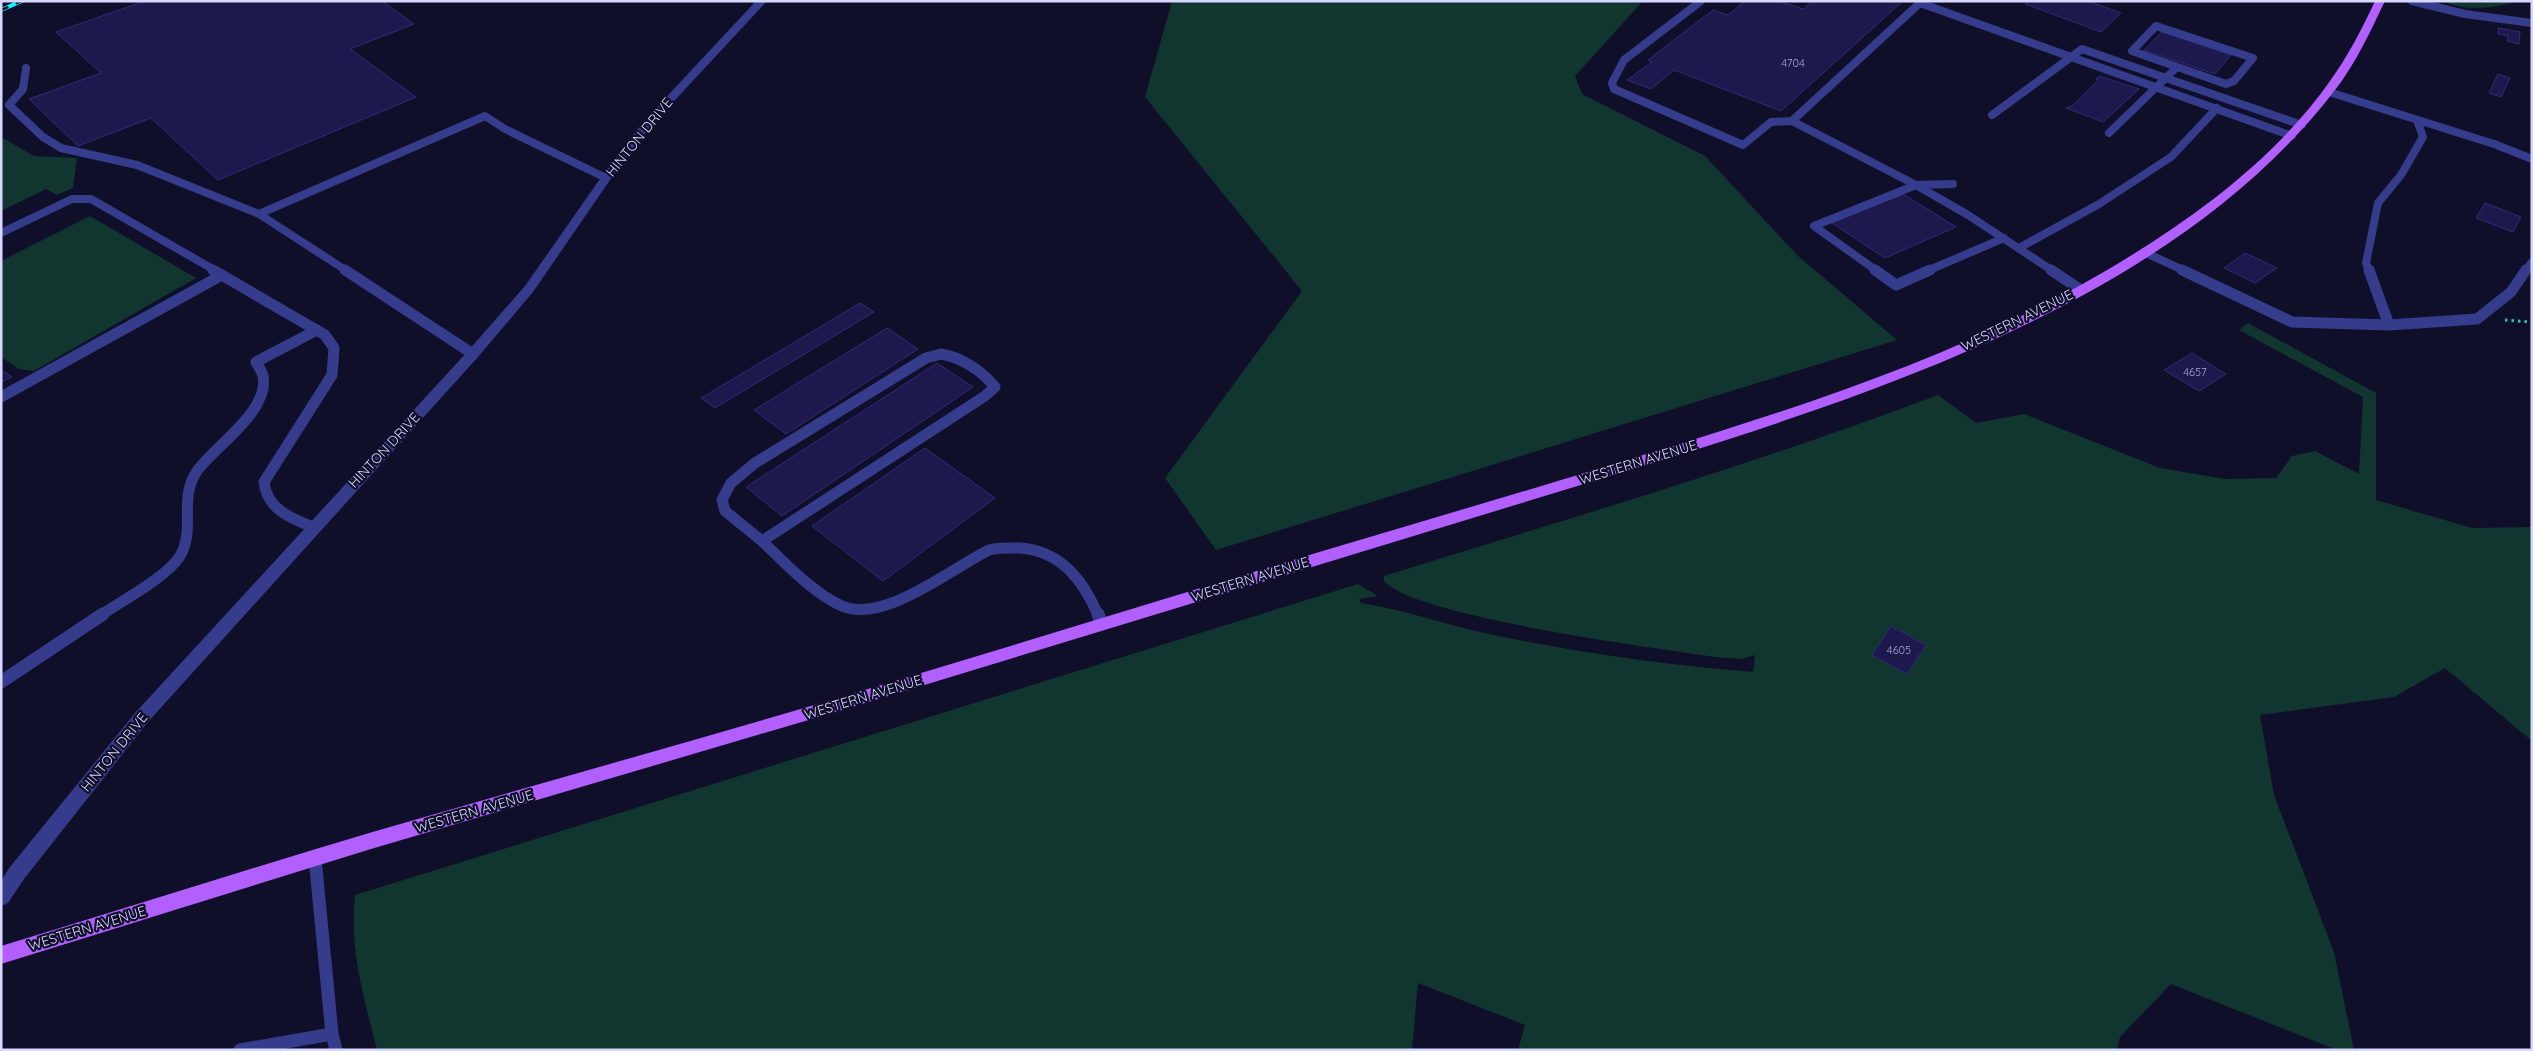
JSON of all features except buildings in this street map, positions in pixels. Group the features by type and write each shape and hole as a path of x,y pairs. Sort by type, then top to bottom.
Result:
{"main road":[{"name":"WESTERN AVENUE","path":"1,955 315,858 772,724 1744,430 1829,401 1999,331 2080,290 2144,252 2206,209 2252,173 2297,130 2329,92 2354,56 2380,1"}],"street":[{"name":"HINTON DRIVE","path":"1,897 17,873 141,718 530,289 606,178 647,124 762,1"}],"lane":[{"path":"1701,1 1624,60 1612,83 1614,89 1743,145 1771,122 1792,121 1916,185 2004,238 2080,290"},
{"path":"2412,1 2465,14 2532,23"},
{"path":"1792,121 1921,2 2217,108 2297,130"},
{"path":"2156,26 2253,58 2234,81 2226,84 2176,68 2132,51 2156,26"},
{"path":"1992,115 2082,49 2164,78 2297,130"},
{"path":"26,68 23,89 9,105 43,137 61,148 137,165 259,214 473,354"},
{"path":"2109,133 2176,68"},
{"path":"2329,92 2494,144 2532,159"},
{"path":"2019,248 2099,204 2171,157 2217,108"},
{"path":"259,214 485,116 505,129 606,178"},
{"path":"2390,325 2366,262 2378,203 2401,175 2423,137 2417,120"},
{"path":"1953,184 1916,185 1814,226 1896,284 2004,238"},
{"path":"1,233 72,200 91,199 325,335 334,348 332,375 264,482 264,492 269,502 284,515 313,527"},
{"path":"2144,252 2292,322 2390,325 2477,319 2511,292 2532,262"},
{"path":"1,398 222,275"},
{"path":"1,682 170,569 182,558 187,546 185,509 188,489 197,471 252,412 265,388 263,371 256,362 317,330"},
{"path":"762,541 985,396 994,387 989,378 951,356 941,354 926,358 755,463 731,483 722,500 725,511 762,541 800,579 843,606 863,609 888,606 991,549 1030,548 1049,554 1066,566 1090,594 1102,624"},
{"path":"315,858 332,1034 336,1050"},
{"path":"240,1050 332,1034"}],"green space":[{"path":"1172,1 1643,1 1575,76 1582,94 1705,156 1797,255 1897,340 1216,550 1165,478 1302,291 1145,97"},
{"path":"2451,1 2520,1 2493,7 2474,8 2447,3"},
{"path":"1,137 34,156 77,158 73,188 57,195 46,189 1,211"},
{"path":"90,216 196,278 34,371 19,369 1,357 1,261"},
{"path":"2248,323 2376,393 2376,500 2472,528 2532,527 2532,741 2445,668 2394,697 2260,715 2274,795 2334,952 2354,1050 2337,1050 2171,984 2120,1037 2117,1050 1518,1050 1525,1025 1418,983 1412,1050 377,1050 356,954 354,935 355,895 1358,584 1378,596 1359,599 1361,603 1477,631 1623,658 1753,672 1755,655 1741,659 1715,657 1539,629 1487,618 1441,607 1405,594 1384,581 1384,576 1732,467 1938,395 1976,423 2024,414 2160,468 2225,479 2276,478 2292,456 2315,451 2359,474 2363,397 2239,330"}],"railway":[{"path":"1,10 22,1"}]}
